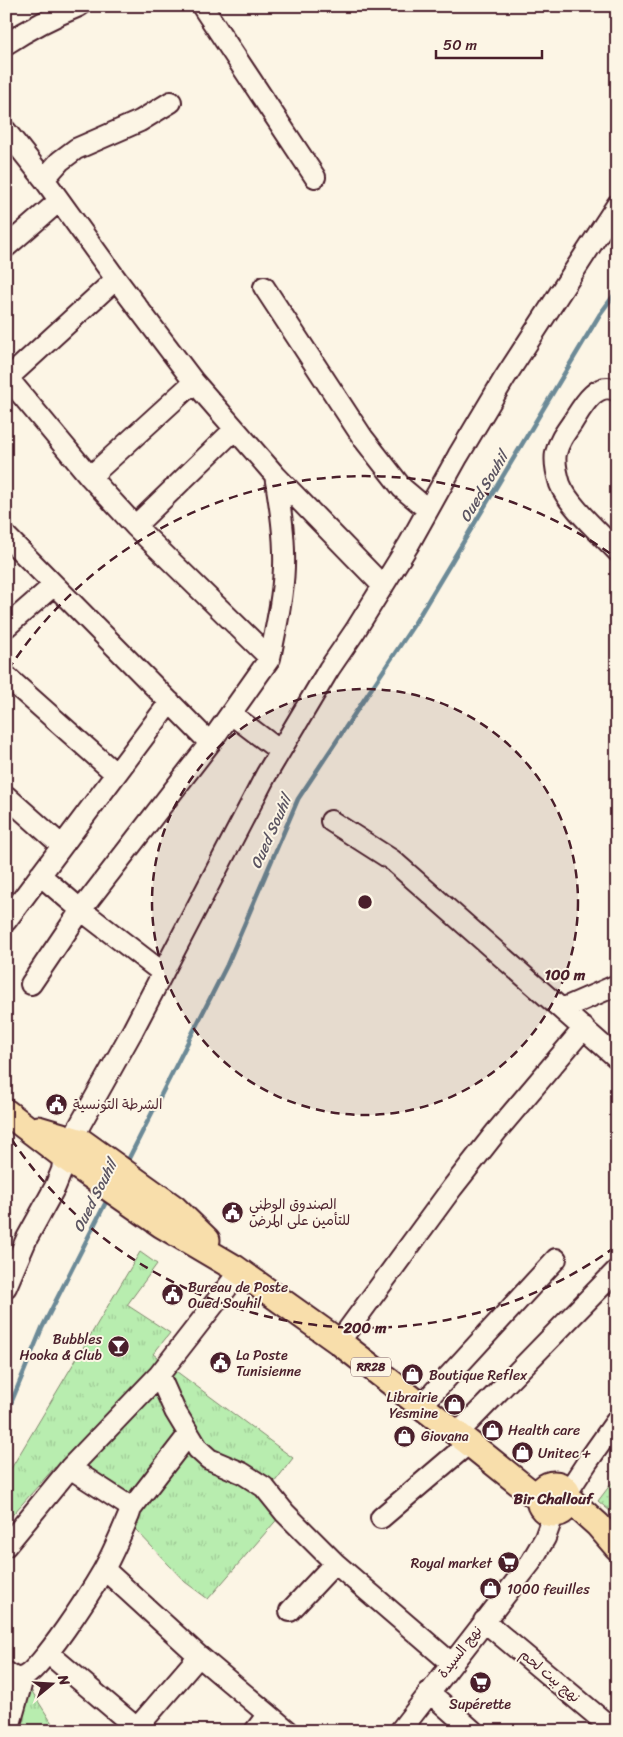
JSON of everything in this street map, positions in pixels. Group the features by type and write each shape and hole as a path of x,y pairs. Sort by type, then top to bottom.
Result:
{"main road":[{"name":"RR28","path":"16,1118 70,1157 168,1217 339,1342 504,1471 556,1498 598,1525 615,1546"}],"street":[{"path":"6,44 29,30 79,6"},
{"path":"202,6 315,177"},
{"path":"44,179 60,161 76,149 133,124 170,102"},
{"path":"6,131 44,179 116,279 194,382 275,475 383,586"},
{"path":"6,247 59,201"},
{"path":"6,1287 27,1238 55,1187 116,1061 266,775 329,668 355,632 383,586 504,379 617,205"},
{"path":"116,279 7,377 90,477 136,526 270,658"},
{"path":"264,287 363,438 402,488 428,510"},
{"path":"90,477 194,382"},
{"path":"617,391 607,388 600,390 586,401 560,440 556,455 556,468 564,494 617,551"},
{"path":"136,526 235,429"},
{"path":"31,984 81,910 210,743 270,658 280,611 284,567 282,522 275,475"},
{"path":"6,536 210,743"},
{"path":"6,627 54,585"},
{"path":"6,676 116,774"},
{"path":"6,921 170,702"},
{"path":"231,714 280,751"},
{"path":"6,796 62,846"},
{"path":"331,821 392,860 617,1058"},
{"path":"40,875 81,910 163,973"},
{"path":"562,1009 617,985"},
{"path":"339,1342 452,1188 496,1132 584,1028"},
{"path":"70,1157 174,1246"},
{"path":"421,1406 556,1260"},
{"path":"6,1546 70,1468 159,1375 238,1269"},
{"path":"382,1518 463,1438 617,1270"},
{"path":"159,1375 175,1411 198,1449 209,1459 242,1473 264,1487 285,1513 335,1562 451,1663"},
{"name":"نهج السيدة","path":"400,1731 522,1573 542,1544 556,1498 588,1461 617,1420"},
{"path":"8,1731 14,1675 32,1672 48,1653 104,1569 131,1509 189,1434"},
{"path":"70,1468 131,1509"},
{"path":"290,1611 335,1562"},
{"path":"104,1569 199,1656 288,1731"},
{"name":"نهج بيت لحم","path":"484,1621 615,1731"},
{"path":"48,1653 139,1730 199,1656"},
{"path":"429,1692 473,1731"},
{"path":"255,1731 268,1714"}],"green space":[{"path":"140,1252 157,1264 127,1305 170,1333 153,1354 293,1458 267,1492 287,1508 208,1599 185,1582 122,1515 55,1467 6,1522 6,1477"},
{"path":"617,1476 617,1517 598,1501"},
{"path":"6,1688 8,1691 31,1690 55,1728 53,1731 14,1731 6,1723"}],"waterway":[{"name":"Oued Souhil","path":"126,1164 227,965 298,799 413,626 600,314 617,291"},
{"name":"Oued Souhil","path":"6,1415 42,1328 108,1198"}],"place":[{"name":"الشرطة التونسية","path":"57,1104"},
{"name":"الصندوق الوطني للتأمين على المرض","path":"233,1212"},
{"name":"Bureau de Poste Oued Souhil","path":"172,1295"},
{"name":"Bubbles Hooka & Club","path":"118,1347"},
{"name":"La Poste Tunisienne","path":"220,1363"},
{"name":"Boutique Reflex","path":"413,1375"},
{"name":"Librairie Yesmine","path":"454,1405"},
{"name":"Health care","path":"492,1430"},
{"name":"Giovana","path":"405,1436"},
{"name":"Unitec +","path":"522,1453"},
{"name":"Royal market","path":"508,1563"},
{"name":"1000 feuilles","path":"491,1589"},
{"name":"Supérette","path":"480,1682"}],"district":[{"name":"Bir Challouf","path":"553,1499"}]}
